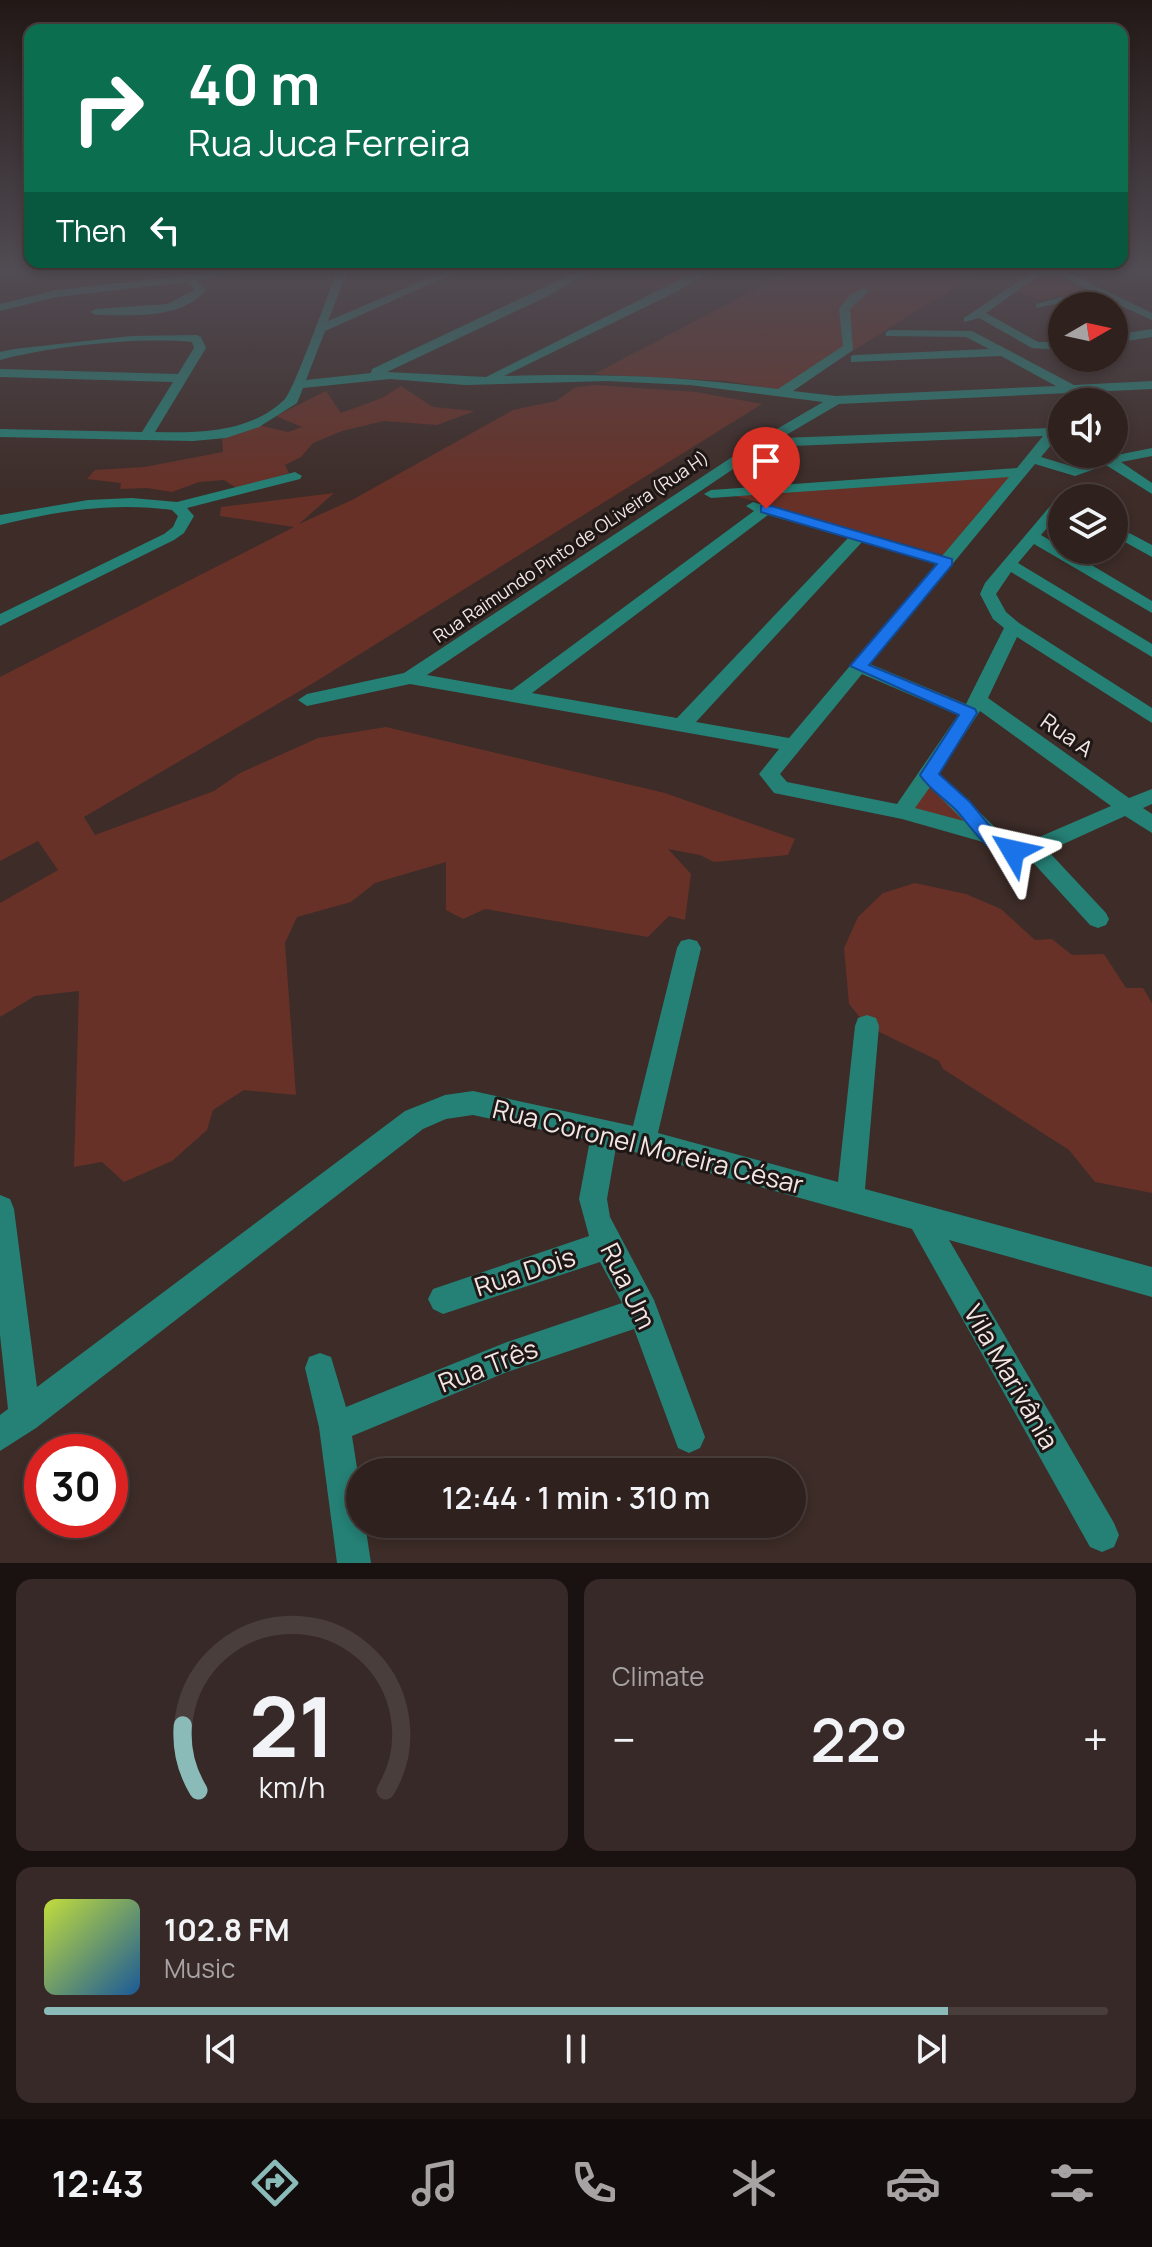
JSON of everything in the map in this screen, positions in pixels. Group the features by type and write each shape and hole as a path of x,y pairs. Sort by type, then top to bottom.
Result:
{"street":[{"path":"0,356 37,349 94,345"},
{"path":"146,436 201,345"},
{"path":"0,433 212,436 240,430 292,400 316,345"},
{"path":"369,376 435,345"},
{"path":"483,381 558,345"},
{"path":"779,394 849,345"},
{"path":"991,345 1070,388"},
{"path":"855,359 1007,352"},
{"path":"0,373 181,378"},
{"path":"301,384 369,376 483,381 566,378 677,380 836,400 1048,390"},
{"path":"566,378 569,386 591,392"},
{"path":"1093,388 1152,385"},
{"name":"Rua Raimundo Pinto de OLiveira (Rua H)","path":"410,678 703,491 763,443 836,400"},
{"path":"763,443 1048,428"},
{"path":"1048,439 769,774 775,785 902,812 994,840 1013,851 1033,849 1152,796"},
{"path":"1128,457 1152,452"},
{"path":"703,491 1026,466 1075,472 1087,468"},
{"path":"1119,468 1152,490"},
{"path":"1070,484 1075,472"},
{"path":"0,520 89,503 130,501 177,506 295,476"},
{"path":"703,491 946,562"},
{"path":"0,621 169,537 185,522 184,510 177,506"},
{"path":"516,696 766,509"},
{"path":"1048,518 993,583 988,594 999,615 1013,627 1152,717"},
{"path":"683,724 859,536"},
{"path":"1033,537 1152,608"},
{"path":"1128,538 1152,552"},
{"path":"1011,565 1152,652"},
{"path":"902,812 973,706 1013,627"},
{"name":"Rua A","path":"859,666 973,706 1152,825"},
{"path":"307,700 410,678 793,745"},
{"path":"929,775 994,840"},
{"path":"1033,849 1098,919"},
{"path":"643,1141 689,948"},
{"path":"850,1199 867,1026"},
{"name":"Rua Coronel Moreira César","path":"0,1435 414,1120 445,1107 473,1103 643,1141 1152,1282"},
{"name":"Rua Um","path":"605,1132 593,1199 596,1217 607,1245 643,1311 689,1437"},
{"path":"0,1209 25,1417"},
{"name":"Vila Marivânia","path":"921,1218 1102,1535"},
{"name":"Rua Dois","path":"443,1299 607,1245"},
{"name":"Rua Três","path":"335,1427 507,1357 643,1311"},
{"path":"320,1368 335,1427 354,1563"}],"shaded area":[{"path":"650,345 863,345 789,391 726,381 594,374"},
{"path":"596,385 696,392 762,404 315,682 84,817 95,835 214,791 240,773 318,738 386,727 665,793 795,839 788,855 714,862 700,855 668,849 691,874 685,920 669,916 648,937 485,909 463,919 446,910 446,862 375,883 351,902 297,917 285,943 296,1095 244,1090 213,1110 207,1130 172,1161 124,1182 102,1162 74,1167 79,991 35,996 0,1017 0,903 58,870 38,841 0,861 0,677 294,527 220,516 221,507 334,493 299,524 352,500 513,410 556,401 576,387"},
{"path":"401,386 433,407 475,411 437,425 384,421 342,431 313,443 301,457 285,465 289,473 238,489 224,480 199,482 172,492 147,488 120,489 121,483 87,479 95,470 144,467 223,452 222,439 258,425 288,432 302,427 276,416 326,391 341,413 382,398"},
{"path":"1012,475 943,555 736,496"},
{"path":"929,775 986,835 902,812"},
{"path":"915,883 966,894 1001,909 1035,940 1052,939 1072,955 1104,954 1126,988 1143,988 1152,1003 1152,1193 1095,1182 1069,1150 943,1069 939,1061 867,1026 849,1004 844,948 858,917 883,893"}],"route":[{"path":"766,509 946,562 859,666 969,713 929,775 964,807 986,835 1013,851"}]}
